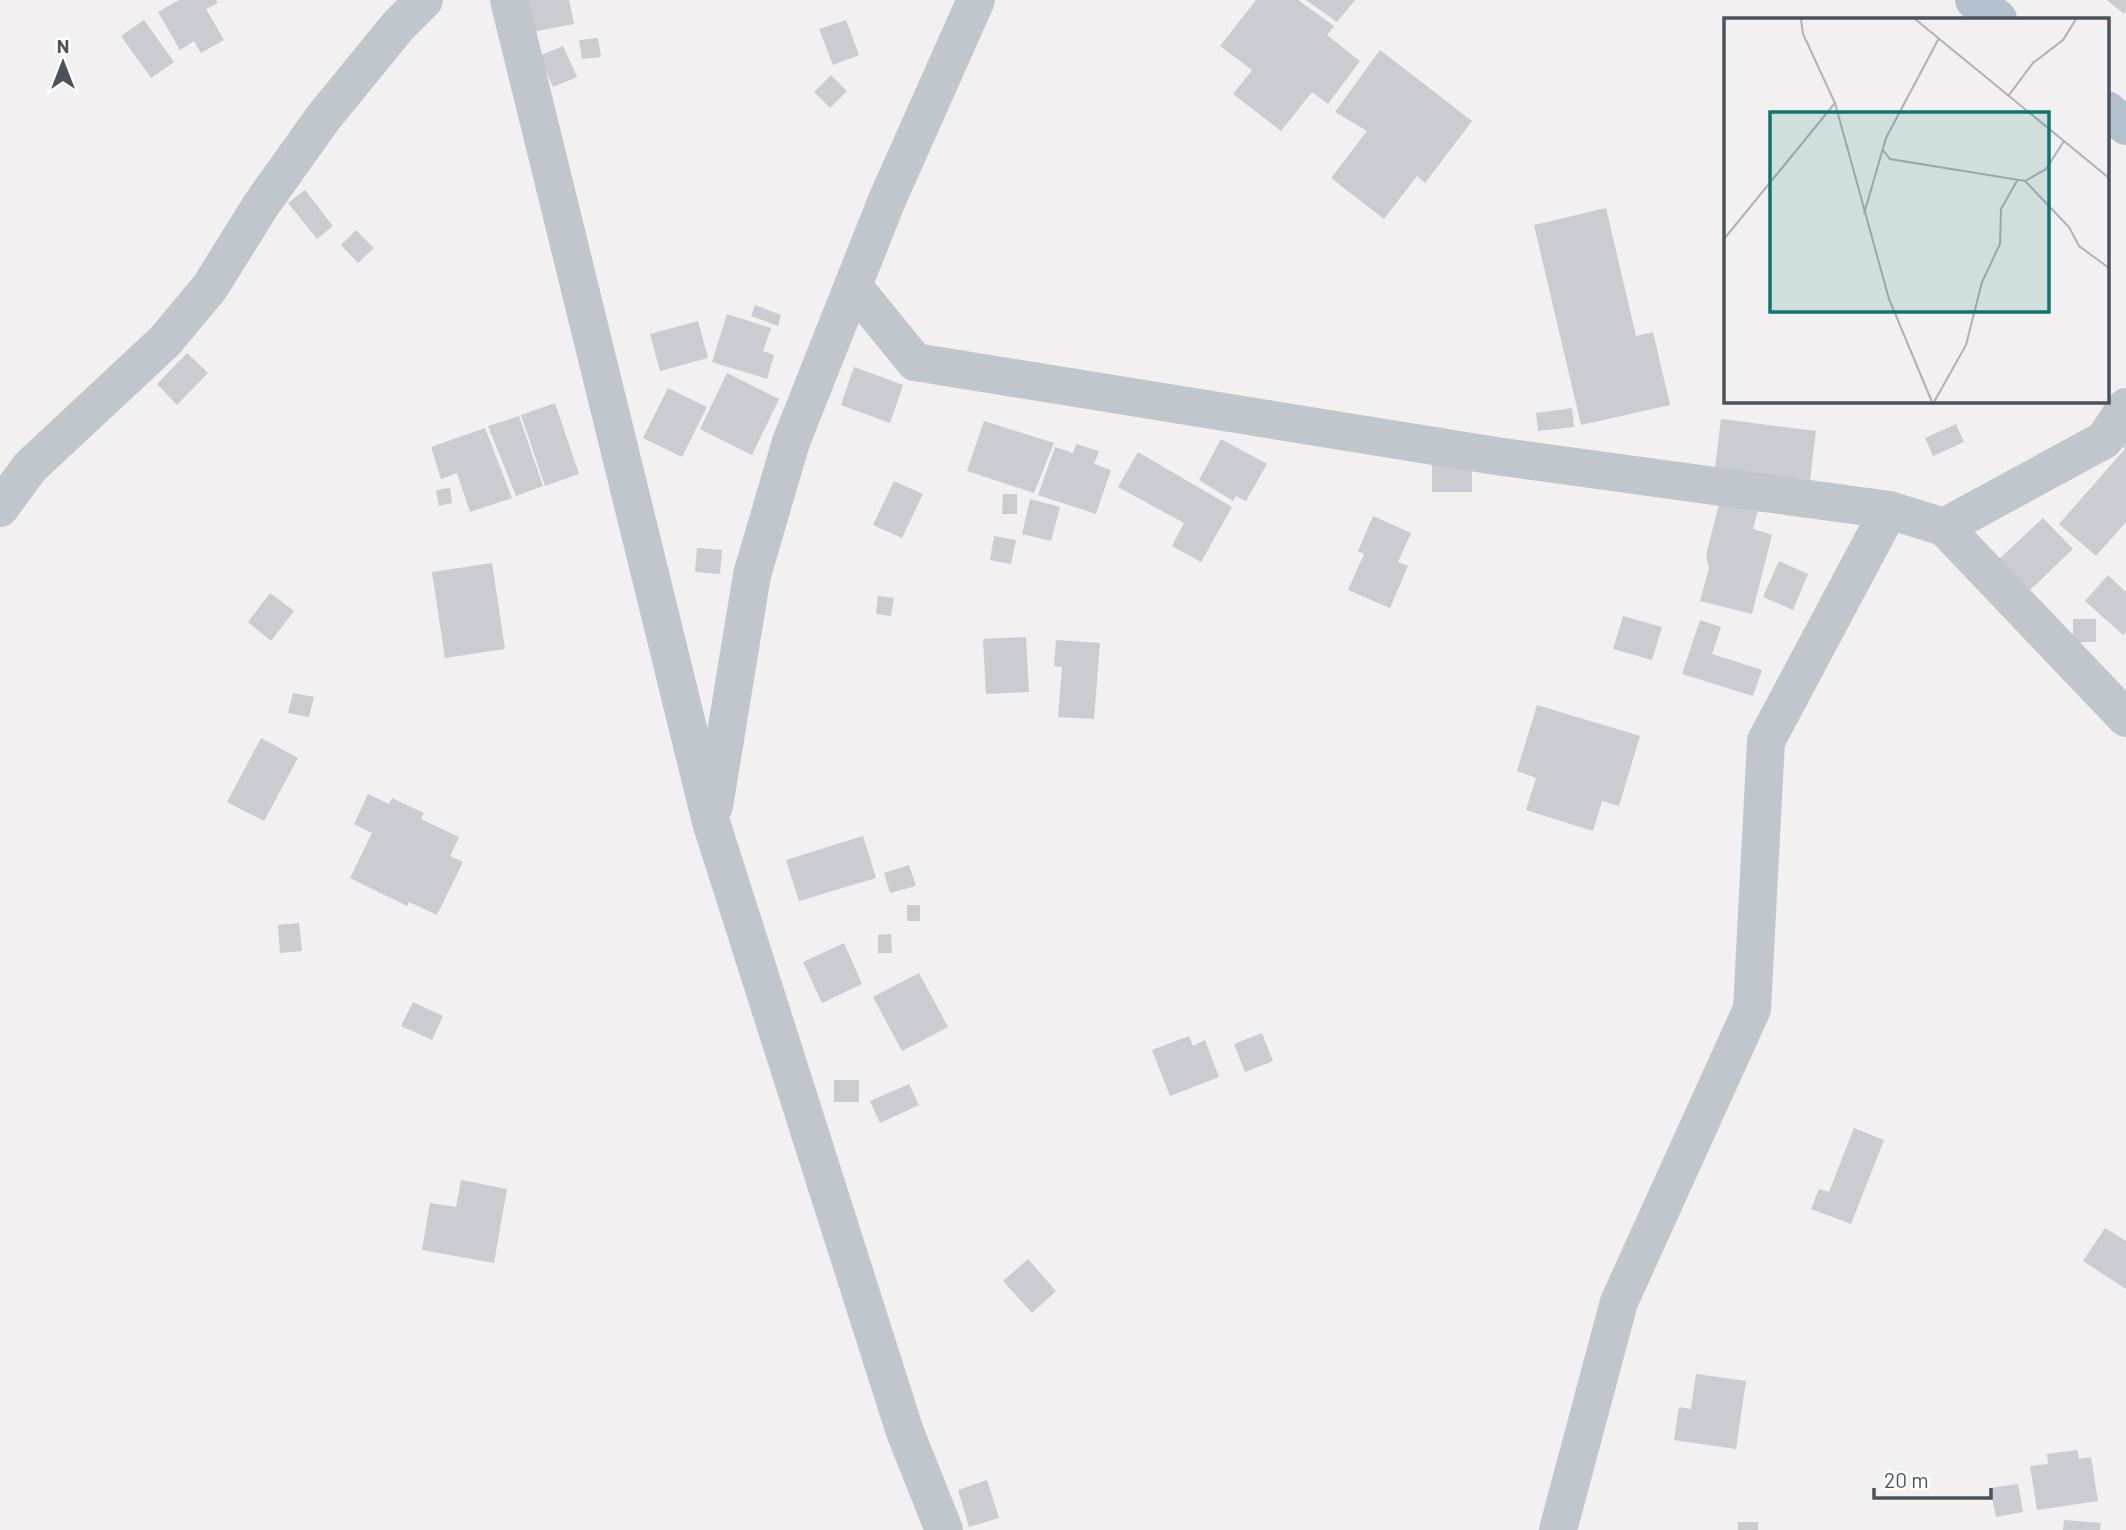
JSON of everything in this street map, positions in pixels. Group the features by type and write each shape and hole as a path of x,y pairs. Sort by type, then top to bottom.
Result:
{"main road":[{"path":"1975,0 1997,18"},
{"path":"2108,111 2126,126"}],"street":[{"path":"0,508 30,467 165,341 210,287 261,205 323,118 398,26 424,0"},
{"path":"509,0 711,822 900,1418 944,1530"},
{"path":"711,822 751,576 791,442 887,200 976,0"},
{"path":"853,286 915,362 1496,456 1889,510 1944,527 2126,718"},
{"path":"1944,527 2104,440 2126,407"},
{"path":"1558,1530 1619,1302 1752,1009 1766,741 1889,510"}],"building":[{"path":"179,0 216,0 218,3 206,9 224,40 201,53 194,41 180,50 158,12"},
{"path":"525,0 569,0 574,24 532,32"},
{"path":"1256,0 1298,0 1334,26 1327,35 1360,61 1328,104 1312,92 1281,131 1233,94 1252,70 1220,46"},
{"path":"1306,0 1355,0 1337,22"},
{"path":"2107,0 2126,0 2124,14"},
{"path":"144,20 174,62 151,78 121,36"},
{"path":"846,20 859,55 833,65 819,29"},
{"path":"598,38 601,57 582,59 579,40"},
{"path":"563,46 577,77 553,87 539,56"},
{"path":"1380,50 1472,121 1425,183 1417,176 1384,219 1331,178 1367,131 1335,112"},
{"path":"831,75 847,91 830,108 814,92"},
{"path":"305,190 333,226 317,239 288,203"},
{"path":"1606,208 1636,336 1653,332 1670,405 1581,425 1534,225"},
{"path":"356,230 374,248 358,263 341,245"},
{"path":"755,305 781,315 778,326 751,316"},
{"path":"727,314 771,328 763,351 774,355 767,379 712,362"},
{"path":"698,321 708,358 660,371 650,334"},
{"path":"187,353 208,373 177,405 157,384"},
{"path":"854,367 903,385 890,423 841,405"},
{"path":"727,373 779,399 752,455 700,429"},
{"path":"668,388 707,407 682,457 643,438"},
{"path":"555,403 579,474 545,486 521,415"},
{"path":"1572,408 1574,427 1538,431 1536,413"},
{"path":"519,416 543,486 516,496 488,426"},
{"path":"2126,417 2126,522 2096,556 2059,524 2125,449 2109,436"},
{"path":"1721,419 1816,431 1810,480 1715,468"},
{"path":"984,421 1054,443 1034,493 967,471"},
{"path":"1956,424 1964,442 1933,456 1925,438"},
{"path":"485,428 512,498 470,512 457,473 441,479 431,447"},
{"path":"1221,439 1267,464 1246,501 1236,496 1233,501 1199,480"},
{"path":"1076,444 1099,451 1094,464 1111,470 1096,514 1038,495 1055,447 1073,453"},
{"path":"1138,452 1232,507 1201,562 1172,546 1184,523 1118,487"},
{"path":"1432,462 1472,462 1472,492 1432,492"},
{"path":"894,481 923,494 902,538 873,525"},
{"path":"450,488 452,503 439,506 436,490"},
{"path":"1003,494 1017,494 1017,514 1002,514"},
{"path":"1721,497 1759,507 1753,529 1772,535 1752,614 1700,601 1709,568 1706,555"},
{"path":"1030,499 1060,507 1051,541 1022,534"},
{"path":"1373,516 1411,533 1398,562 1408,566 1390,608 1348,590 1364,554 1358,551"},
{"path":"2043,518 2073,549 2028,592 1998,560"},
{"path":"994,536 1016,540 1011,564 990,560"},
{"path":"697,548 722,550 720,574 695,572"},
{"path":"1779,561 1808,574 1793,610 1763,597"},
{"path":"492,563 505,649 445,658 432,572"},
{"path":"2108,575 2126,592 2126,632 2123,635 2085,601"},
{"path":"270,593 294,611 271,641 248,622"},
{"path":"878,596 894,598 891,616 876,614"},
{"path":"1623,616 1662,627 1652,660 1613,649"},
{"path":"2073,619 2096,619 2096,642 2073,642"},
{"path":"1700,620 1721,627 1712,654 1762,670 1753,696 1682,674"},
{"path":"1026,637 1029,692 986,694 983,639"},
{"path":"1056,640 1100,643 1094,719 1058,717 1062,667 1054,666"},
{"path":"293,693 314,697 309,717 288,713"},
{"path":"1537,705 1640,736 1619,806 1602,801 1593,831 1526,810 1536,778 1517,771"},
{"path":"261,738 298,758 264,821 227,802"},
{"path":"368,794 389,804 392,798 424,813 421,819 459,837 450,856 463,862 437,915 409,902 407,906 350,878 372,833 354,824"},
{"path":"863,836 876,878 799,901 786,860"},
{"path":"909,865 916,886 890,893 884,873"},
{"path":"907,905 920,905 920,921 907,921"},
{"path":"299,923 302,951 280,953 278,925"},
{"path":"891,934 892,953 878,953 878,935"},
{"path":"844,943 862,984 822,1003 803,962"},
{"path":"919,973 948,1027 902,1051 873,997"},
{"path":"413,1002 443,1016 432,1040 401,1026"},
{"path":"1262,1033 1273,1061 1245,1072 1234,1044"},
{"path":"1189,1036 1193,1046 1205,1040 1219,1077 1170,1096 1152,1050"},
{"path":"834,1080 859,1080 859,1102 834,1102"},
{"path":"909,1084 919,1105 880,1123 870,1101"},
{"path":"1854,1128 1884,1140 1851,1224 1811,1209 1819,1189 1829,1192"},
{"path":"461,1180 507,1189 494,1263 422,1250 430,1203 456,1207"},
{"path":"2105,1228 2126,1241 2126,1289 2083,1261"},
{"path":"1028,1259 1056,1291 1032,1313 1003,1281"},
{"path":"1696,1374 1746,1381 1736,1449 1674,1440 1679,1407 1691,1409"},
{"path":"2077,1450 2079,1459 2091,1457 2098,1501 2037,1510 2030,1466 2048,1464 2047,1454"},
{"path":"987,1480 999,1518 969,1527 958,1490"},
{"path":"2018,1484 2023,1512 1996,1517 1990,1488"},
{"path":"2064,1520 2101,1523 2100,1530 2063,1530"},
{"path":"1738,1522 1758,1522 1758,1530 1738,1530"}]}
